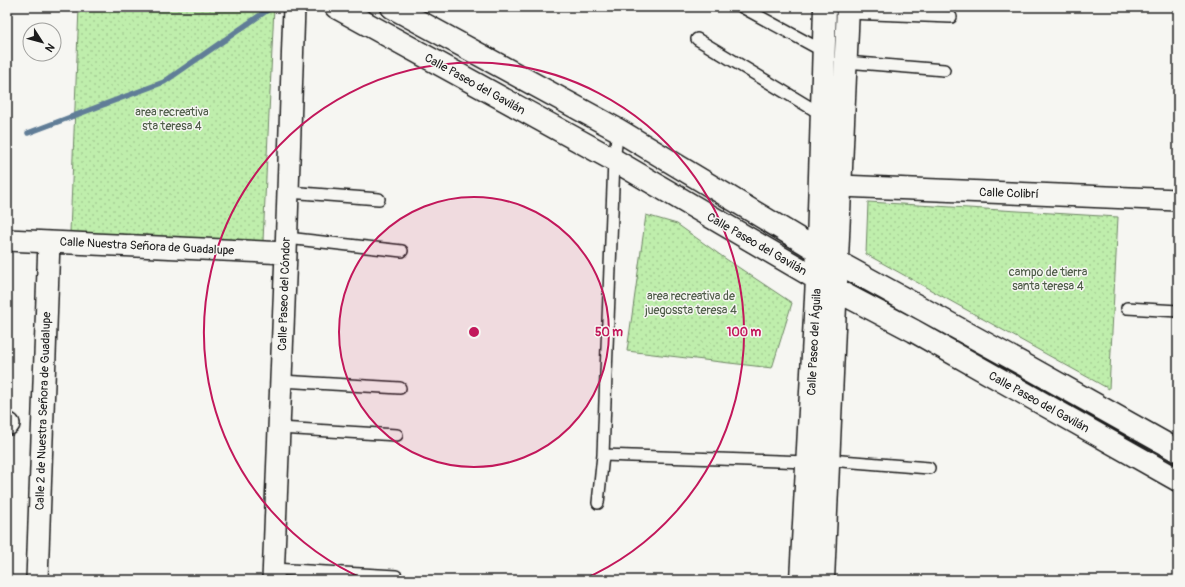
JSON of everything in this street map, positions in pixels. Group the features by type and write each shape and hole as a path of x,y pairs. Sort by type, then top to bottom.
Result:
{"street":[{"name":"Calle Paseo del Cóndor","path":"273,574 294,7"},
{"name":"Calle Paseo del Gavilán","path":"336,7 614,160 836,290 920,335 1178,480"},
{"name":"Calle Paseo del Gavilán","path":"392,7 618,130 837,262 1030,368 1178,452"},
{"name":"Calle Paseo del Águila","path":"801,580 817,279 825,7"},
{"name":"Calle Paseo del Águila","path":"824,580 848,10"},
{"name":"Calle Colibrí","path":"840,186 1178,200"},
{"name":"Calle Nuestra Señora de Guadalupe","path":"7,240 286,246"},
{"name":"Calle 2 de Nuestra Señora de Guadalupe","path":"37,580 49,242"}],"lane":[{"path":"742,7 823,51"},
{"path":"848,10 951,17"},
{"path":"697,39 821,114"},
{"path":"846,62 944,70"},
{"path":"598,503 603,455 614,160 618,130"},
{"path":"288,192 378,200"},
{"path":"286,246 402,251"},
{"path":"1127,308 1178,311"},
{"path":"281,381 400,388"},
{"path":"279,428 397,435"},
{"path":"603,455 808,462"},
{"path":"829,460 929,468"},
{"path":"273,574 396,576"}],"green space":[{"name":"area recreativa sta teresa 4","path":"79,7 274,7 263,241 70,232"},
{"name":"campo de tierra santa teresa 4","path":"868,202 1118,217 1109,389 866,254"},
{"name":"area recreativa de juegossta teresa 4","path":"646,215 677,224 792,303 772,368 627,351"}],"waterway":[{"path":"28,133 164,82 272,7"}]}
